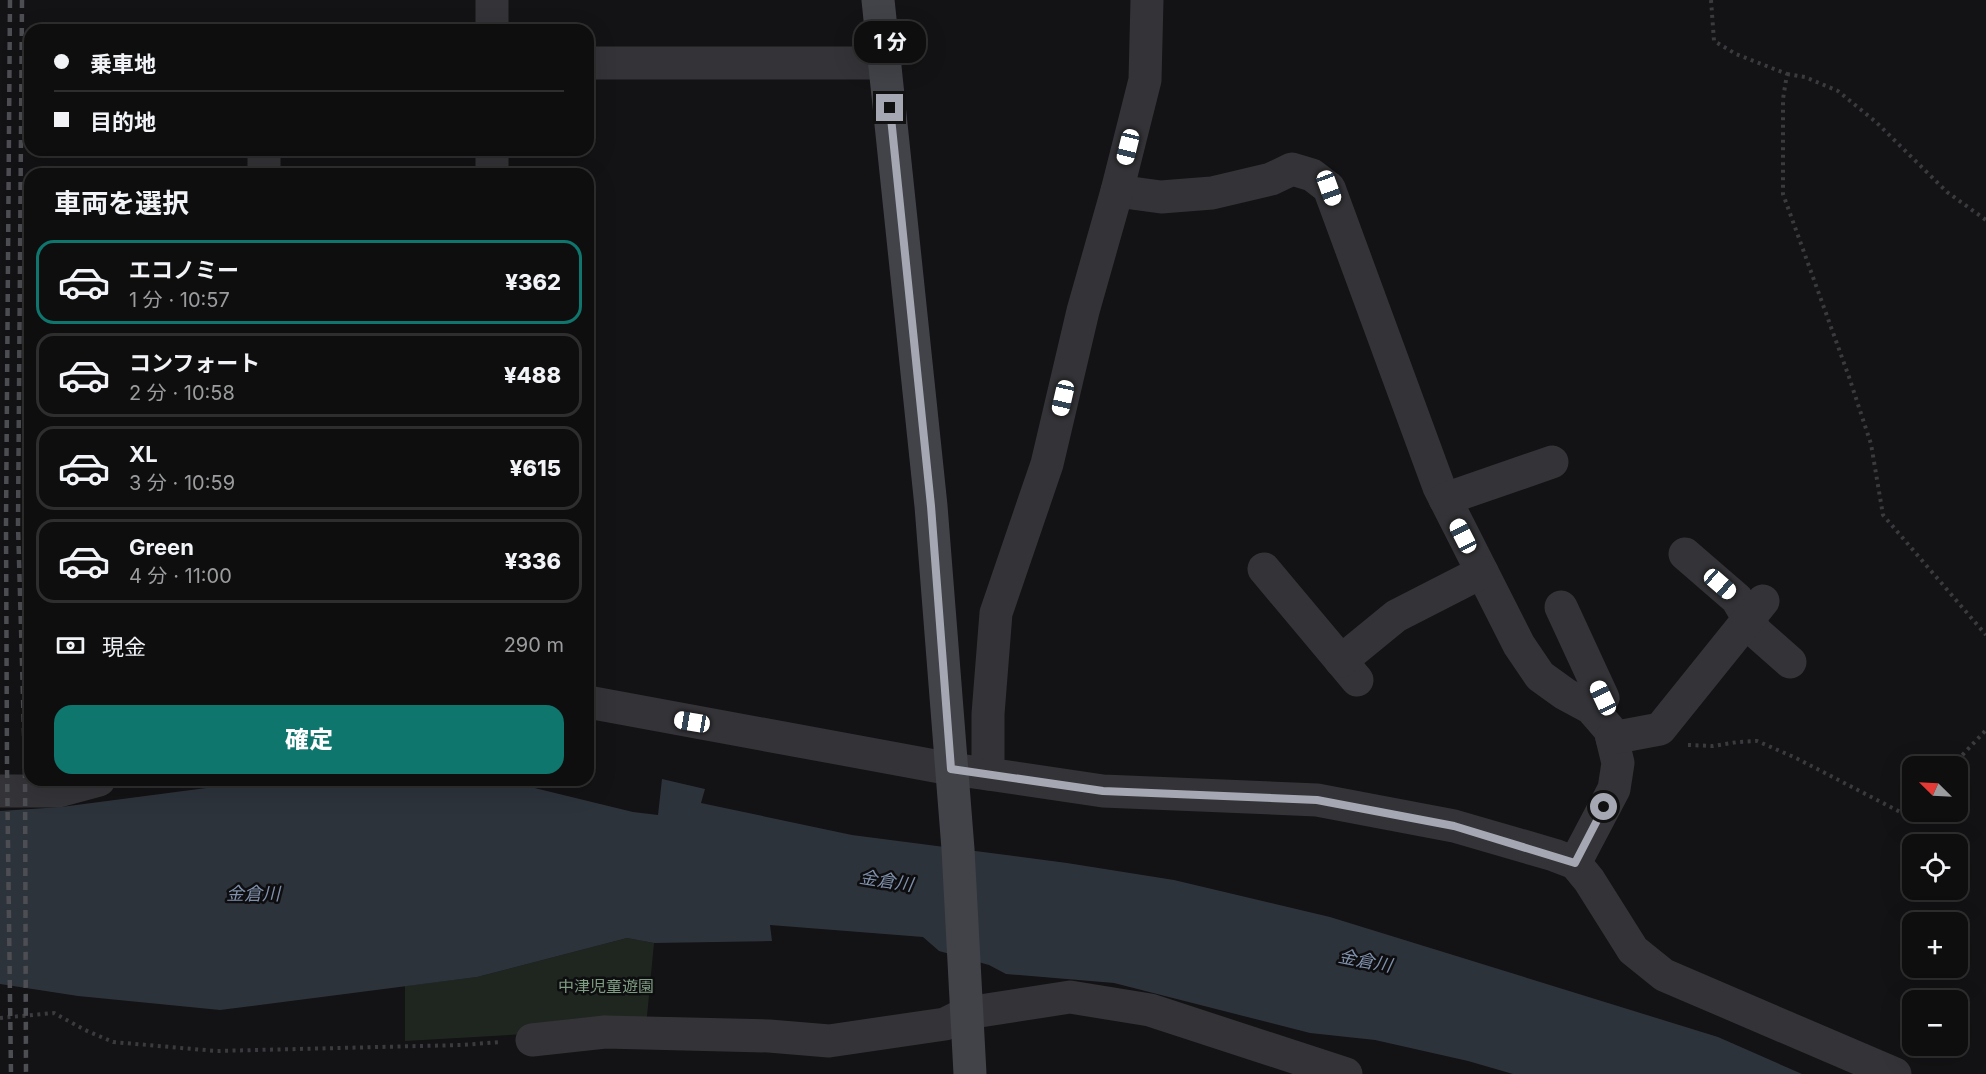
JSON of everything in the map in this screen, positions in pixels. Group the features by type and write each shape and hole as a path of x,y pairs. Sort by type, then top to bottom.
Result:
{"street":[{"path":"492,0 492,24"},
{"path":"878,0 931,506 958,849 970,1074"},
{"path":"988,774 988,714 996,613 1047,464 1083,311 1145,81 1147,0"},
{"path":"594,63 885,63"},
{"path":"1117,191 1161,197 1212,193 1271,179 1292,169 1312,176 1329,188 1438,487 1519,645 1540,676 1565,694 1591,708 1603,725 1618,763 1614,789 1575,863"},
{"path":"1445,499 1553,464"},
{"path":"1685,554 1737,599 1756,610"},
{"path":"1264,569 1349,670 1396,616 1482,572"},
{"path":"1561,607 1603,698 1603,725"},
{"path":"1603,725 1648,731 1660,729 1756,610"},
{"path":"1756,610 1756,632 1790,662"},
{"path":"594,703 951,769 1103,791 1317,800 1454,826 1575,863 1589,880 1633,950 1664,975 1894,1074"},
{"path":"0,791 58,791 77,786"},
{"path":"532,1040 605,1032 769,1036 829,1041 945,1024 967,1003 1070,997 1150,1010 1346,1074"}],"path":[{"path":"1711,0 1714,40 1736,54 1787,74 1805,77 1838,92 1876,122 1947,192 1986,220"},
{"path":"1787,74 1783,99 1783,194 1871,444 1883,515 1986,636"},
{"path":"1961,756 1986,730"},
{"path":"1648,731 1688,746 1713,746 1757,741 1796,758 1902,813"},
{"path":"0,1018 54,1013 85,1030 114,1042 216,1051 461,1045 532,1040"}],"green space":[{"name":"中津児童遊園","path":"627,938 654,943 646,1027 405,1041 405,986 477,977"}],"water":[{"name":"金倉川","path":"662,779 705,789 701,803 852,835 1067,863 1174,880 1330,917 1718,1037 1802,1074 1513,1074 1468,1061 1375,1040 1310,1033 1114,983 1006,974 989,965 939,951 923,937 770,925 772,941 654,943 627,938 477,977 220,1010 78,996 0,984 0,811 61,807 221,786 527,786 633,812 658,815"}],"railway":[{"path":"10,0 6,524 11,1074"},
{"path":"22,0 18,525 24,732"},
{"path":"25,786 26,1074"}],"route":[{"path":"890,108 931,506 951,769 1103,791 1317,800 1454,826 1575,863 1604,807"}]}
